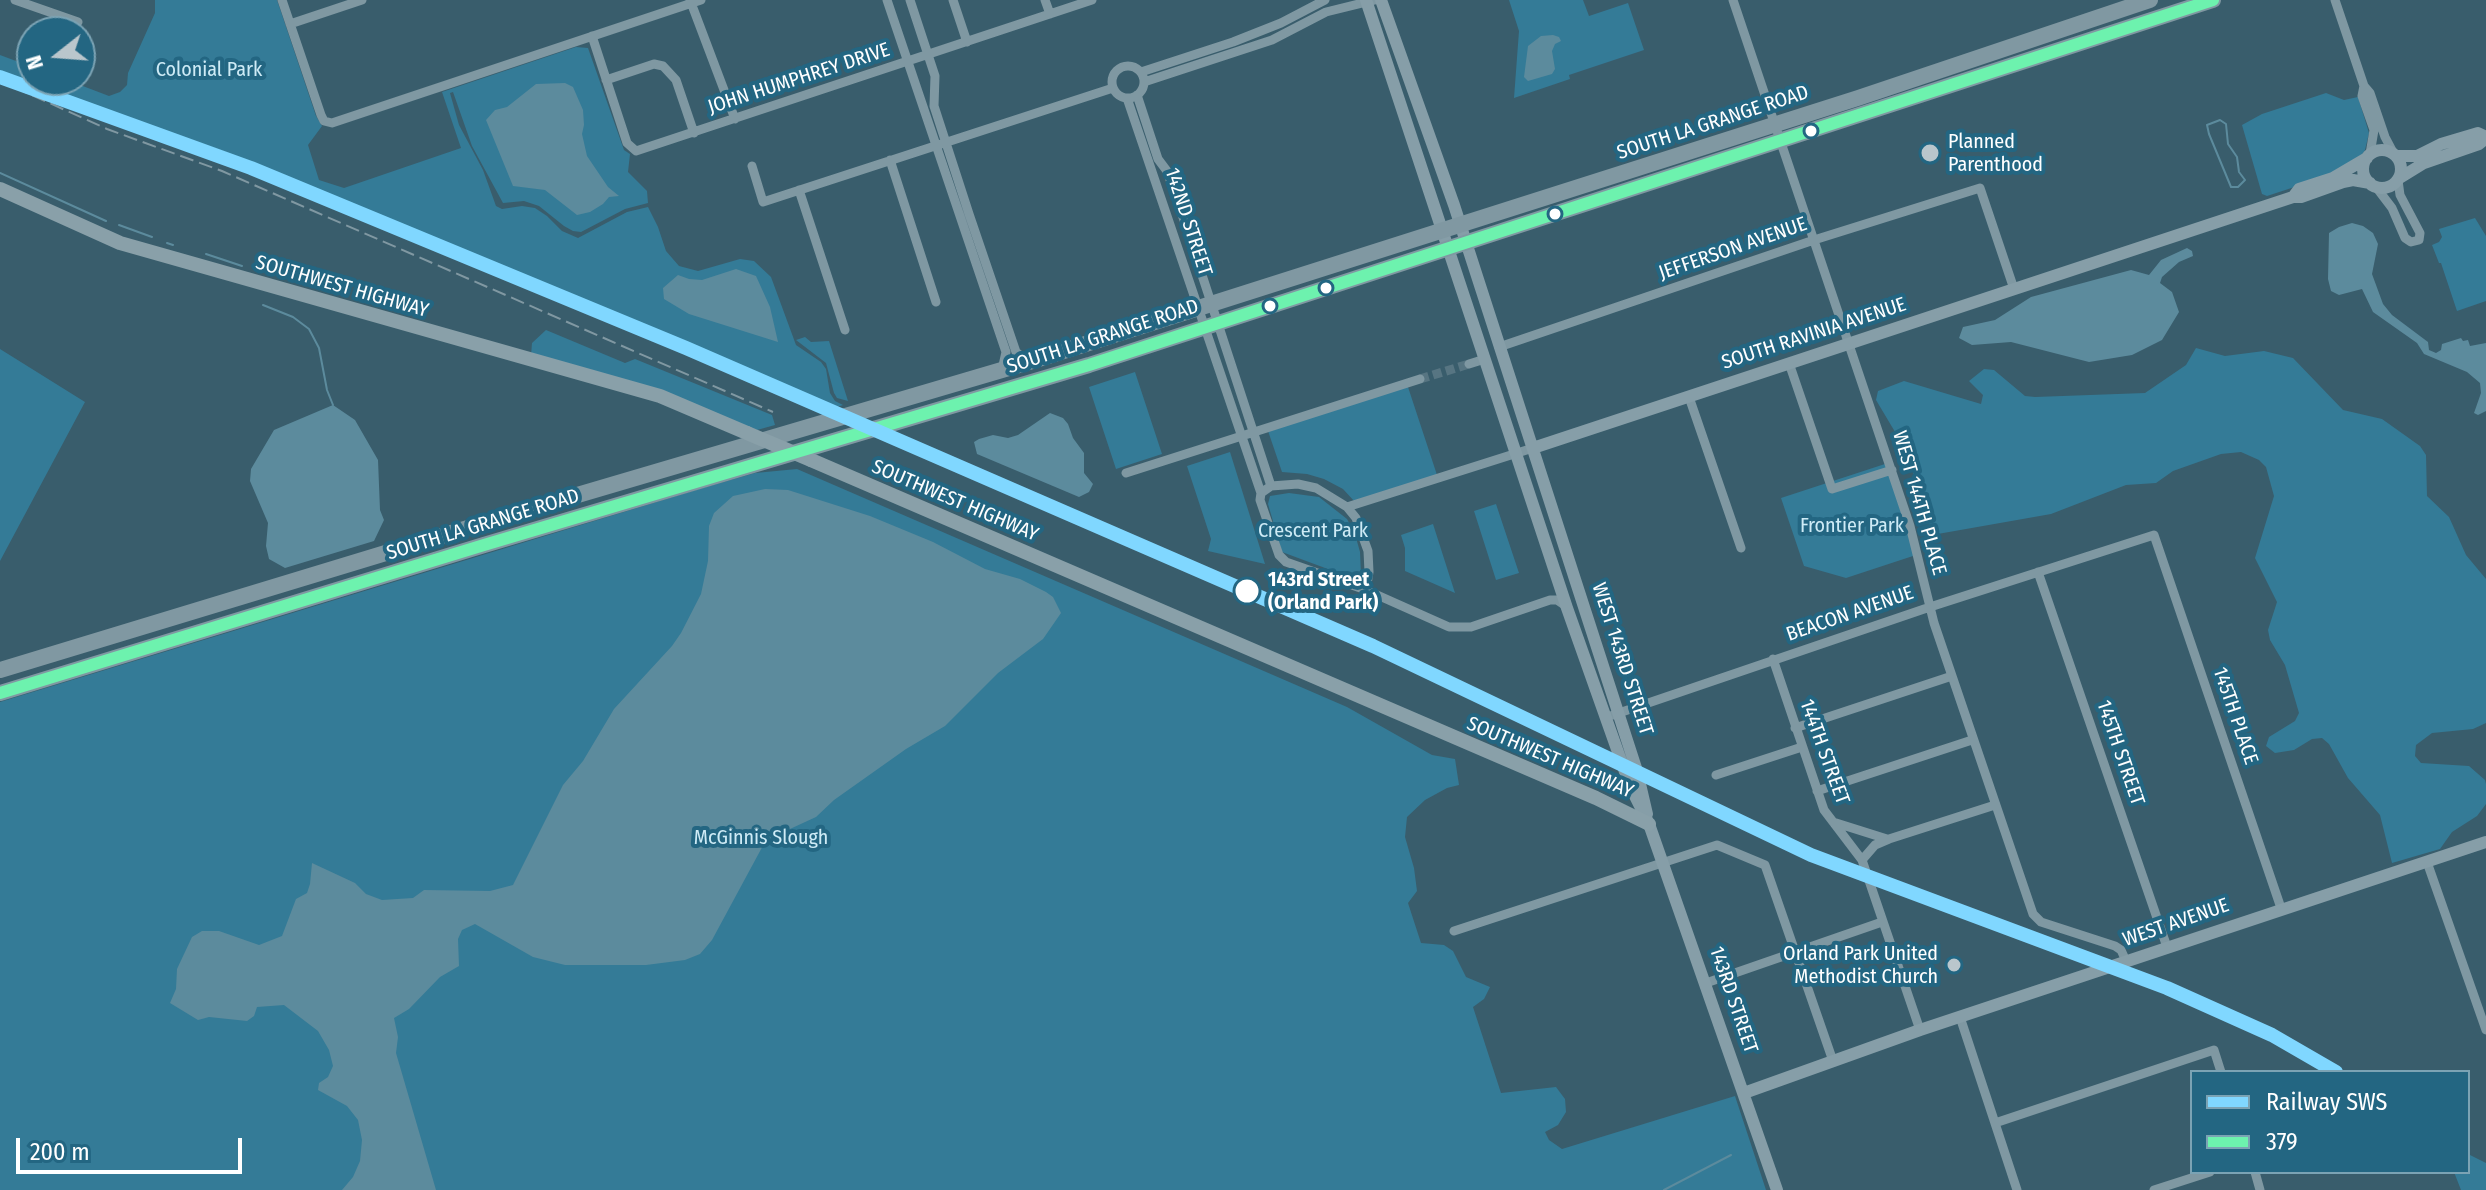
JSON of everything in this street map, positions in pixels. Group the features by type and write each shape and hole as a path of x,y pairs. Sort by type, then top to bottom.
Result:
{"highway":[{"name":"SOUTH LA GRANGE ROAD","path":"0,670 562,499 1029,362 1774,124 2150,0"},
{"name":"SOUTH LA GRANGE ROAD","path":"0,693 1089,365 2213,0"}],"main road":[{"name":"WEST 143RD STREET","path":"1372,0 1460,225 1533,448 1627,775 1649,824"},
{"name":"WEST 143RD STREET","path":"1372,0 1447,248 1567,608 1644,794 1649,824"},
{"path":"2478,133 2486,137 2479,144 2424,163 2389,187 2373,185 2364,173 2368,156 2380,150 2395,155 2417,156 2441,144 2478,133"},
{"path":"2395,155 2401,167 2398,179"},
{"name":"SOUTH RAVINIA AVENUE","path":"2293,197 2299,189 2333,178 2368,156"},
{"name":"SOUTH RAVINIA AVENUE","path":"1533,448 2293,197 2313,194 2353,180 2373,185"},
{"name":"SOUTHWEST HIGHWAY","path":"0,189 120,243 660,396 1602,801 1649,824"},
{"path":"1602,801 1621,799 1628,788 1627,775"},
{"name":"143RD STREET","path":"1649,824 1777,1190"},
{"name":"WEST AVENUE","path":"1744,1093 1920,1030 2486,842"}],"street":[{"path":"15,0 61,16"},
{"path":"282,0 321,115 327,123 694,1 735,119"},
{"path":"290,24 362,0"},
{"path":"887,0 916,87 941,144 1016,352 1029,362"},
{"path":"910,0 935,76 934,106 941,144 1006,352 1002,370"},
{"path":"953,0 967,42"},
{"path":"1045,0 1050,14"},
{"name":"JOHN HUMPHREY DRIVE","path":"592,36 630,148 642,150 1092,0"},
{"path":"1142,77 1132,66 1121,67 1113,75 1113,88 1118,95 1132,97 1142,77 1281,23 1325,0"},
{"path":"1142,77 1272,40 1326,12 1372,0"},
{"name":"WEST 144TH PLACE","path":"1733,0 1892,470 1930,607 1972,740 2033,914 2041,922 2115,946 2121,950 2126,961"},
{"path":"2335,0 2364,86 2370,93 2385,137 2395,155"},
{"path":"606,80 654,64 663,66 676,80 694,133"},
{"path":"916,87 923,89 935,85"},
{"path":"2364,86 2362,96 2374,130 2368,156"},
{"path":"752,166 763,202 1113,88"},
{"name":"142ND STREET","path":"1132,97 1210,324 1271,486"},
{"name":"142ND STREET","path":"1132,97 1158,159 1167,171 1181,210 1204,307 1279,555 1286,562 1366,590"},
{"path":"890,160 936,302"},
{"path":"2373,185 2392,208 2405,238 2411,242 2419,240 2420,233 2400,195 2398,179"},
{"name":"JEFFERSON AVENUE","path":"1499,347 1814,240 1980,188 2014,289"},
{"path":"799,190 845,330"},
{"path":"1469,364 1485,359"},
{"path":"1789,363 1832,489 1892,470"},
{"path":"1126,473 1420,379"},
{"path":"1689,397 1741,548"},
{"name":"SOUTH RAVINIA AVENUE","path":"1347,507 1533,448"},
{"path":"1261,493 1271,486 1298,484 1316,488 1347,507 1356,518 1368,551 1366,590 1449,627 1460,628 1547,601 1557,600 1567,608"},
{"name":"BEACON AVENUE","path":"1612,715 1773,659 2154,535"},
{"name":"145TH PLACE","path":"2154,535 2281,908"},
{"name":"145TH STREET","path":"2038,572 2167,947"},
{"path":"1547,601 1556,595 1558,580"},
{"name":"144TH STREET","path":"1773,659 1830,821 1862,860 1920,1030"},
{"path":"1795,728 1952,676"},
{"path":"1817,791 1972,740"},
{"path":"1716,775 1802,747"},
{"path":"1862,860 1875,845 1889,839 1995,805"},
{"path":"1830,821 1889,839"},
{"path":"1454,931 1717,845 1765,865 1833,1061"},
{"path":"2427,862 2486,1030"},
{"path":"1706,983 1882,922"},
{"path":"1960,1017 2017,1190"},
{"path":"1995,1123 2214,1050 2220,1070"},
{"path":"2154,1190 2204,1174"}],"green space":[{"name":"Colonial Park","path":"155,0 277,0 322,126 308,145 319,180 344,188 461,148 442,92 576,47 588,48 624,150 630,154 628,172 647,191 648,203 625,209 581,232 564,226 539,206 524,201 503,203 472,146 453,92 450,93 459,125 483,170 496,206 502,209 535,208 562,231 578,238 627,212 648,207 666,251 679,266 698,271 740,259 754,261 771,277 796,345 821,362 826,369 830,393 835,401 843,405 837,407 223,151 68,96 96,96 96,91 109,96 120,92 127,85 128,73 155,13"},
{"path":"1509,0 1583,0 1589,16 1628,3 1644,50 1569,75 1570,79 1514,98 1519,31"},
{"path":"0,55 16,61 16,78 0,72"},
{"path":"2326,93 2344,100 2358,97 2369,133 2365,150 2359,159 2334,174 2267,196 2262,194 2242,125 2262,114"},
{"path":"2475,218 2486,236 2486,301 2457,311 2432,245 2442,237 2439,229"},
{"path":"546,330 625,363 635,359 772,415 775,425 757,430 531,356 532,343"},
{"path":"805,337 811,342 829,341 848,401 837,398 834,393 826,363 796,340"},
{"path":"2196,348 2225,356 2264,351 2293,358 2343,410 2382,419 2420,446 2426,455 2427,496 2449,517 2466,555 2486,579 2486,723 2473,729 2432,733 2416,745 2415,756 2421,763 2469,766 2486,784 2486,804 2477,816 2452,832 2440,849 2392,863 2380,815 2348,778 2329,744 2322,738 2312,739 2294,750 2275,753 2266,746 2269,737 2295,721 2299,713 2285,665 2270,640 2268,630 2277,602 2255,558 2274,496 2266,467 2259,460 2241,452 2221,454 2173,471 2156,483 2126,485 2051,514 1932,535 1907,452 1876,400 1878,391 1904,381 1981,404 1983,395 1969,381 1984,369 1994,370 2025,396 2145,393 2186,365"},
{"path":"0,349 85,402 0,561"},
{"path":"1135,372 1162,454 1116,469 1089,387"},
{"path":"1407,384 1437,475 1355,502 1343,489 1324,479 1282,472 1267,428"},
{"path":"1230,452 1265,564 1208,551 1211,539 1187,466"},
{"name":"Frontier Park","path":"1888,463 1916,555 1846,578 1804,566 1781,498"},
{"name":"McGinnis Slough","path":"797,469 1347,707 1432,755 1455,759 1459,785 1425,800 1407,817 1405,837 1417,891 1408,903 1421,943 1444,945 1453,951 1466,977 1490,987 1484,999 1473,1007 1501,1093 1556,1087 1565,1099 1566,1112 1558,1125 1545,1132 1549,1140 1562,1149 1735,1096 1766,1190 0,1190 0,702 696,490 755,473"},
{"name":"Crescent Park","path":"1289,493 1319,497 1347,519 1360,552 1361,574 1352,578 1282,552 1268,504 1270,496"},
{"path":"1496,504 1519,573 1496,580 1474,511"},
{"path":"1433,524 1455,593 1405,571 1405,548 1401,535"},
{"path":"2470,1155 2486,1163 2486,1190 2461,1190 2455,1174 2470,1174"}],"shaded area":[{"path":"1553,35 1561,41 1555,44 1552,51 1555,69 1552,74 1528,81 1524,77 1528,46 1541,36"},
{"path":"565,83 573,87 583,110 582,134 587,156 608,187 619,196 609,197 590,212 577,215 545,190 513,186 486,120 495,110 507,107 536,84"},
{"path":"2352,223 2373,233 2378,244 2372,274 2383,304 2392,315 2428,342 2429,350 2436,353 2441,350 2442,344 2461,338 2468,340 2470,346 2486,343 2486,411 2478,415 2474,413 2481,393 2480,383 2467,372 2424,354 2417,343 2373,312 2362,289 2339,295 2331,291 2328,279 2329,233"},
{"path":"2187,248 2193,256 2179,262 2162,277 2160,283 2172,292 2179,312 2162,340 2132,355 2089,362 2011,342 1972,345 1959,338 1963,327 1995,320 2031,297 2131,270 2149,275 2161,260"},
{"path":"736,269 756,276 770,307 778,342 689,314 664,299 663,288 678,275 702,280"},
{"path":"333,405 355,420 378,460 380,510 384,520 374,541 285,568 269,559 266,546 268,523 250,481 251,469 274,430"},
{"path":"1050,413 1063,418 1084,453 1084,473 1093,484 1089,492 1079,497 977,454 974,442 979,439 993,435 1008,438 1018,435"},
{"name":"McGinnis Slough","path":"765,489 788,490 870,516 933,542 985,569 1020,579 1046,592 1053,597 1061,613 1043,639 998,673 945,726 906,749 834,800 816,817 766,840 712,940 700,954 685,960 646,965 565,965 533,957 475,924 462,930 458,939 459,966 440,977 409,1009 394,1018 398,1037 396,1053 436,1190 342,1190 353,1177 360,1161 362,1140 358,1120 347,1106 318,1090 319,1083 328,1077 333,1066 329,1050 318,1031 284,1005 257,1007 254,1016 247,1021 209,1017 198,1020 170,1003 176,989 177,969 192,937 202,931 219,931 259,945 282,936 296,899 307,893 312,863 355,883 366,894 382,900 413,898 424,890 490,891 513,885 563,785 583,761 614,709 681,633 701,594 708,561 709,526 714,513 733,496"}],"waterway":[{"path":"2220,120 2226,124 2228,144 2237,157 2239,172 2245,180 2238,187 2231,187 2209,134 2207,125 2220,120"},
{"path":"0,173 106,221"},
{"path":"119,225 152,237"},
{"path":"167,243 173,245"},
{"path":"206,254 242,266"},
{"path":"263,305 293,317 309,329 319,348 333,405"},
{"path":"1664,1190 1731,1155"}],"tunnel":[{"path":"1420,379 1469,364"}],"railway":[{"path":"14,87 107,129 222,171 773,412"}],"rail line":[{"name":"SWS","path":"0,77 251,168 686,348 1373,646 1811,855 2167,988 2272,1035 2333,1070"}],"transit line":[{"name":"379","path":"0,693 1089,365 2213,0"}],"place":[{"name":"Planned Parenthood","path":"1930,153"},
{"name":"143rd Street (Orland Park)","path":"1247,591"},
{"name":"Orland Park United Methodist Church","path":"1954,965"}]}
